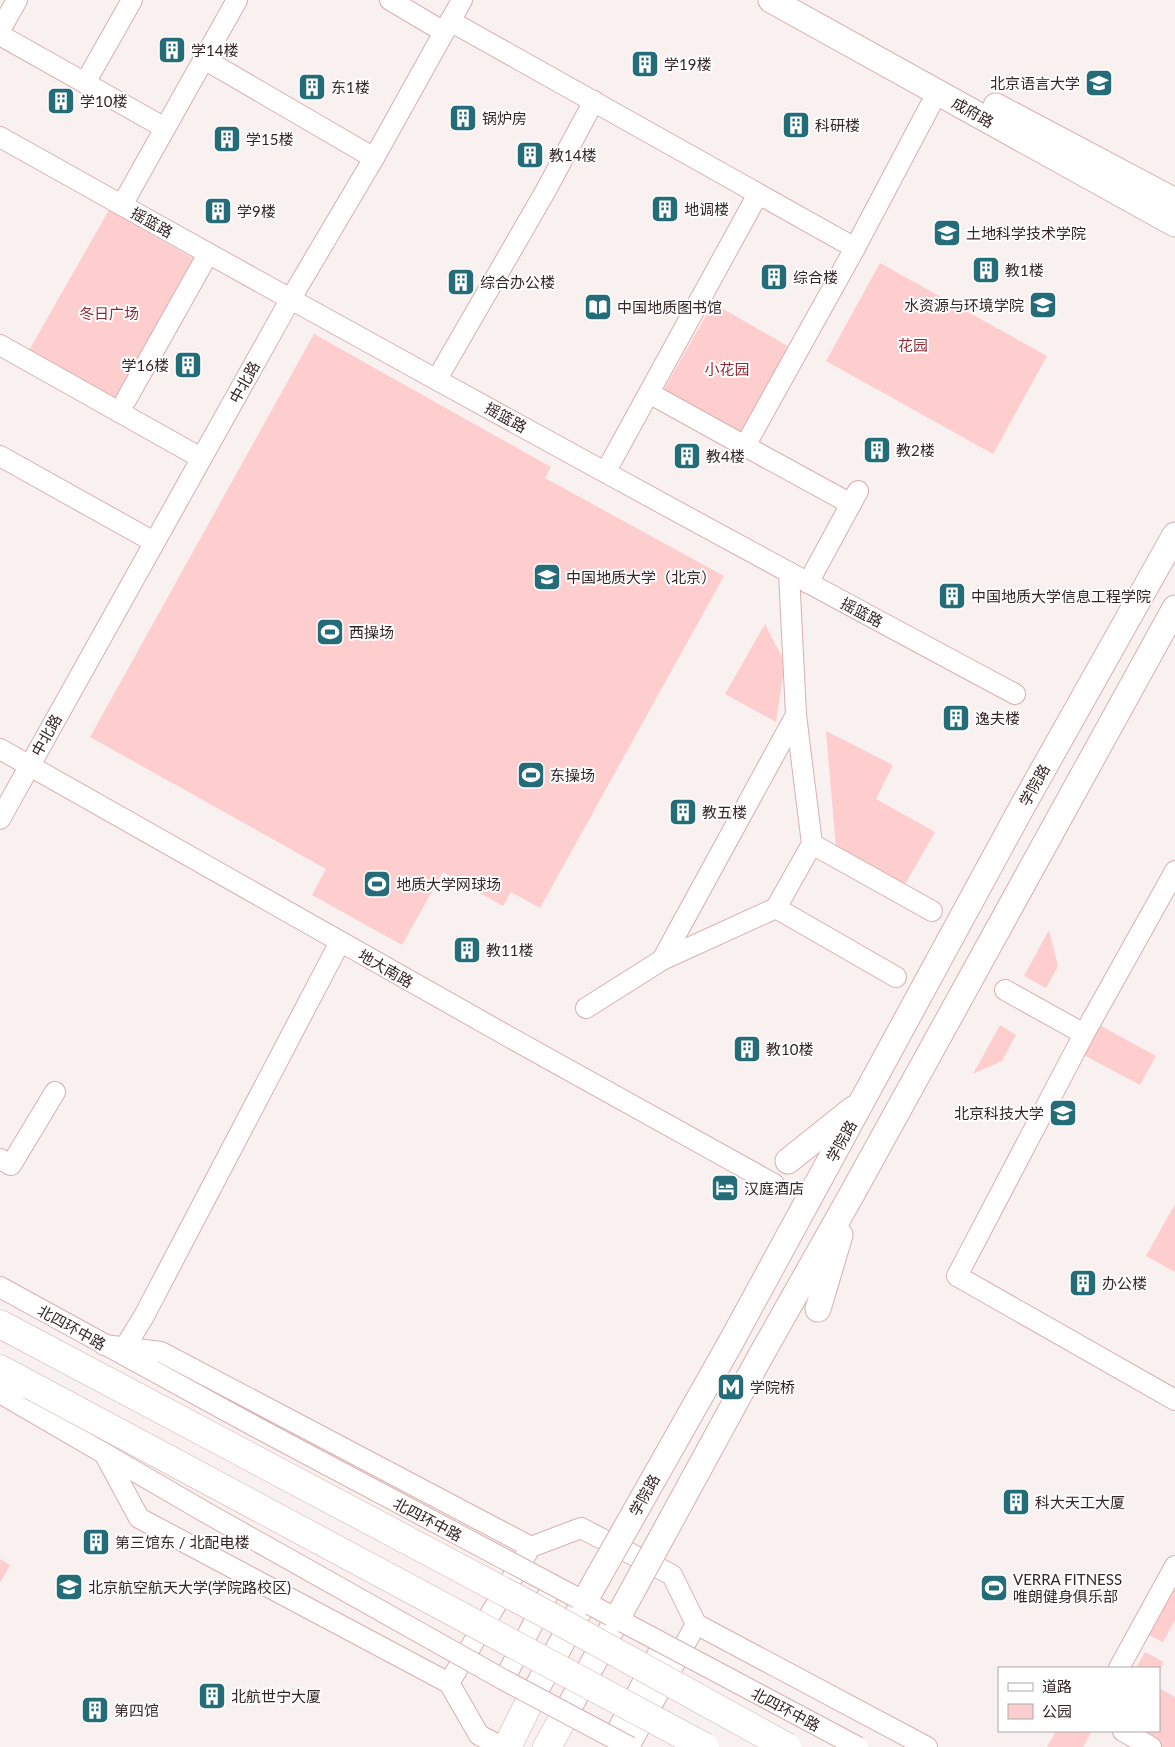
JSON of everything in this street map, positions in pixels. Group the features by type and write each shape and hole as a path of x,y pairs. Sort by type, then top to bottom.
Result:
{"highway":[{"name":"北四环中路","path":"0,1324 522,1601 787,1747"},
{"path":"0,1369 705,1747"},
{"name":"学院路","path":"507,1747 533,1696"},
{"path":"547,1747 566,1713"}],"main road":[{"name":"成府路","path":"771,0 1175,224"},
{"name":"成府路","path":"801,0 1175,201"},
{"name":"学院路","path":"533,1696 731,1342 1018,815 1175,535"},
{"path":"566,1713 760,1357 1175,608"},
{"path":"788,1161 863,1101"},
{"path":"818,1310 852,1194"}],"street":[{"path":"0,30 17,0"},
{"path":"86,84 132,0"},
{"path":"122,205 237,0"},
{"path":"390,0 447,26 594,101 856,248"},
{"name":"中北路","path":"0,819 290,300 374,158 462,0"},
{"path":"0,35 165,128"},
{"path":"204,59 374,158"},
{"path":"437,380 545,192 594,101"},
{"path":"745,446 856,248 930,106"},
{"name":"摇篮路","path":"0,137 290,300 808,584 1015,694"},
{"path":"606,472 758,194"},
{"path":"126,400 208,254"},
{"path":"0,345 201,458"},
{"path":"649,394 745,446 854,497 808,584"},
{"path":"0,456 154,542"},
{"path":"586,1008 662,960 776,908 812,844 796,715 789,573"},
{"path":"662,960 796,715"},
{"name":"地大南路","path":"0,749 340,942 774,1184"},
{"path":"812,844 932,912"},
{"path":"1175,871 1084,1034 957,1276 1175,1400"},
{"path":"776,908 896,977"},
{"path":"125,1348 144,1316 340,942"},
{"path":"1005,990 1084,1034"},
{"path":"0,1159 11,1166 54,1092"},
{"name":"北四环中路","path":"0,1287 254,1426 858,1747"},
{"path":"104,1345 161,1352 531,1546"},
{"path":"0,1393 205,1512 504,1680 624,1744"},
{"path":"104,1453 139,1518 449,1683 475,1741 502,1747"},
{"path":"449,1683 531,1546 581,1528 672,1575 696,1624 927,1747"},
{"path":"1120,1667 1175,1566"},
{"path":"504,1680 554,1585"},
{"path":"624,1744 696,1624"},
{"path":"624,1744 663,1644"},
{"path":"1125,1732 1151,1747"}],"green space":[{"name":"冬日广场","path":"109,210 196,260 116,402 28,352"},
{"name":"花园","path":"880,263 1047,356 993,454 826,361"},
{"name":"小花园","path":"713,303 791,348 740,436 663,391"},
{"path":"314,334 551,467 545,478 724,576 540,908 511,892 503,906 443,872 402,945 312,895 326,869 90,737"},
{"path":"765,624 785,663 776,722 725,694"},
{"path":"826,731 893,765 876,799 935,832 904,886 836,848"},
{"path":"1049,930 1058,966 1046,988 1024,976"},
{"path":"1092,1021 1156,1056 1140,1085 1076,1051"},
{"path":"1000,1025 1016,1035 1002,1061 973,1074"},
{"path":"1175,1204 1175,1272 1146,1256"},
{"path":"0,1559 10,1565 0,1583"},
{"path":"1175,1584 1175,1620 1163,1642 1147,1634"},
{"path":"1145,1652 1164,1662 1160,1669 1160,1667 1137,1667"},
{"path":"1160,1689 1175,1697 1175,1747 1163,1747 1135,1732 1160,1732"},
{"path":"1055,1732 1091,1732 1083,1747 1047,1747"}],"place":[{"name":"学14楼","path":"172,50"},
{"name":"学19楼","path":"645,64"},
{"name":"北京语言大学","path":"1099,83"},
{"name":"东1楼","path":"312,87"},
{"name":"学10楼","path":"61,101"},
{"name":"锅炉房","path":"463,118"},
{"name":"科研楼","path":"796,125"},
{"name":"学15楼","path":"227,139"},
{"name":"教14楼","path":"530,155"},
{"name":"地调楼","path":"665,209"},
{"name":"学9楼","path":"218,211"},
{"name":"土地科学技术学院","path":"947,233"},
{"name":"教1楼","path":"986,270"},
{"name":"综合楼","path":"774,277"},
{"name":"综合办公楼","path":"461,282"},
{"name":"水资源与环境学院","path":"1043,305"},
{"name":"中国地质图书馆","path":"598,307"},
{"name":"学16楼","path":"188,365"},
{"name":"教2楼","path":"877,450"},
{"name":"教4楼","path":"687,456"},
{"name":"中国地质大学（北京）","path":"547,577"},
{"name":"中国地质大学信息工程学院","path":"952,596"},
{"name":"西操场","path":"330,632"},
{"name":"逸夫楼","path":"956,718"},
{"name":"东操场","path":"531,775"},
{"name":"教五楼","path":"683,812"},
{"name":"地质大学网球场","path":"377,884"},
{"name":"教11楼","path":"467,950"},
{"name":"教10楼","path":"747,1049"},
{"name":"北京科技大学","path":"1063,1113"},
{"name":"汉庭酒店","path":"725,1188"},
{"name":"办公楼","path":"1083,1283"},
{"name":"学院桥","path":"731,1387"},
{"name":"科大天工大厦","path":"1016,1502"},
{"name":"第三馆东 / 北配电楼","path":"96,1542"},
{"name":"北京航空航天大学(学院路校区)","path":"69,1587"},
{"name":"VERRA FITNESS 唯朗健身俱乐部","path":"994,1588"},
{"name":"北航世宁大厦","path":"212,1696"},
{"name":"第四馆","path":"95,1710"}]}
